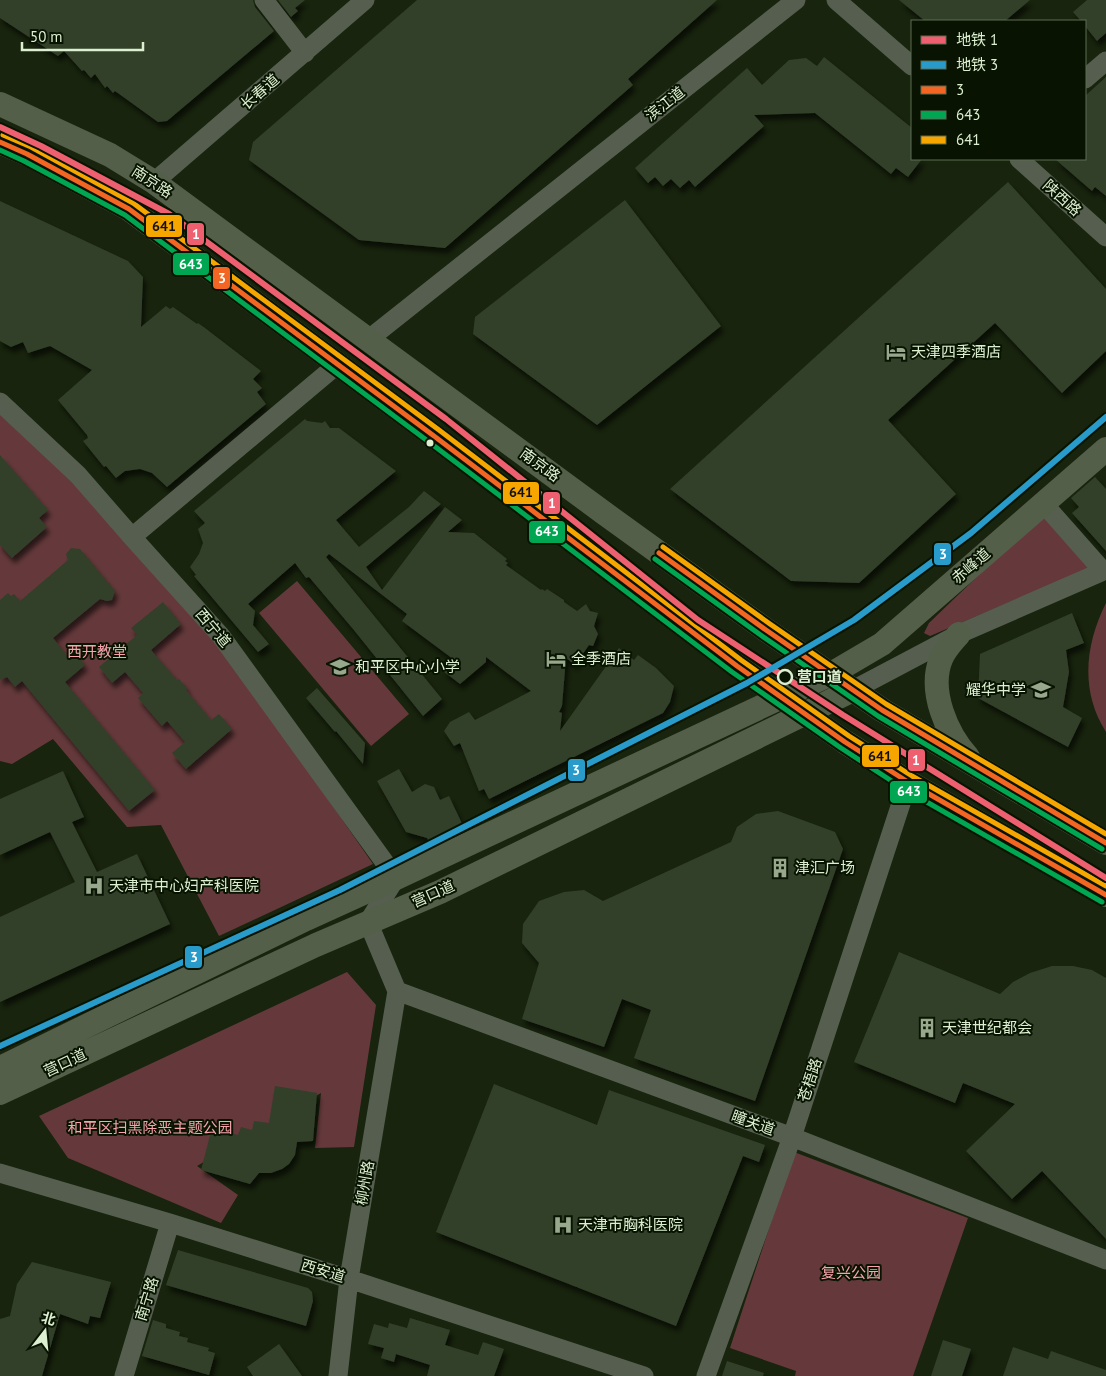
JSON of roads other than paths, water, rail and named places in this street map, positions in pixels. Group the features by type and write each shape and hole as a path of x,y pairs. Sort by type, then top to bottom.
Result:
{"main road":[{"name":"南京路","path":"0,104 110,155 154,182 604,513 853,690 882,710 1106,843"},
{"path":"0,142 27,154 129,209 338,364 737,666 790,694 803,713 908,782 1106,895"},
{"name":"赤峰道","path":"831,674 882,644 1106,449"},
{"path":"959,634 945,650 940,662 937,678 938,698 948,730 957,745 978,768"},
{"name":"营口道","path":"0,1068 306,919 831,674"},
{"path":"790,694 853,690"},
{"name":"营口道","path":"0,1093 316,945 440,892 853,690"}],"street":[{"path":"264,0 305,53"},
{"name":"长春道","path":"154,182 365,0"},
{"name":"滨江道","path":"369,340 796,0"},
{"path":"836,0 911,65"},
{"path":"1086,78 1106,60"},
{"name":"陕西路","path":"1020,160 1106,236"},
{"path":"132,537 338,364"},
{"name":"西宁道","path":"0,402 78,475 221,636 396,878"},
{"path":"1043,503 1104,570"},
{"name":"营口道","path":"853,690 959,634 1104,570"},
{"name":"苍梧路","path":"706,1376 792,1137 908,782"},
{"path":"396,878 368,922 397,991"},
{"name":"瞳关道","path":"397,991 792,1137 1106,1260"},
{"name":"柳州路","path":"338,1376 349,1278 397,991"},
{"name":"西安道","path":"0,1173 170,1222 349,1278 644,1376"},
{"name":"南宁路","path":"124,1376 170,1222"}],"metro line":[{"name":"1","path":"0,127 41,146 169,214 446,419 698,620 843,715 1106,878"},
{"name":"3","path":"0,1046 340,890 747,683 854,620 971,533 1106,417"}],"place":[{"name":"天津四季酒店","path":"896,352"},
{"name":"全季酒店","path":"556,659"},
{"name":"和平区中心小学","path":"340,667"},
{"name":"营口道","path":"785,677"},
{"name":"耀华中学","path":"1041,690"},
{"name":"津汇广场","path":"780,868"},
{"name":"天津市中心妇产科医院","path":"94,886"},
{"name":"天津世纪都会","path":"927,1028"},
{"name":"天津市胸科医院","path":"563,1225"}],"park label":[{"name":"西开教堂","path":"97,652"},
{"name":"和平区扫黑除恶主题公园","path":"150,1128"},
{"name":"复兴公园","path":"851,1273"}]}
